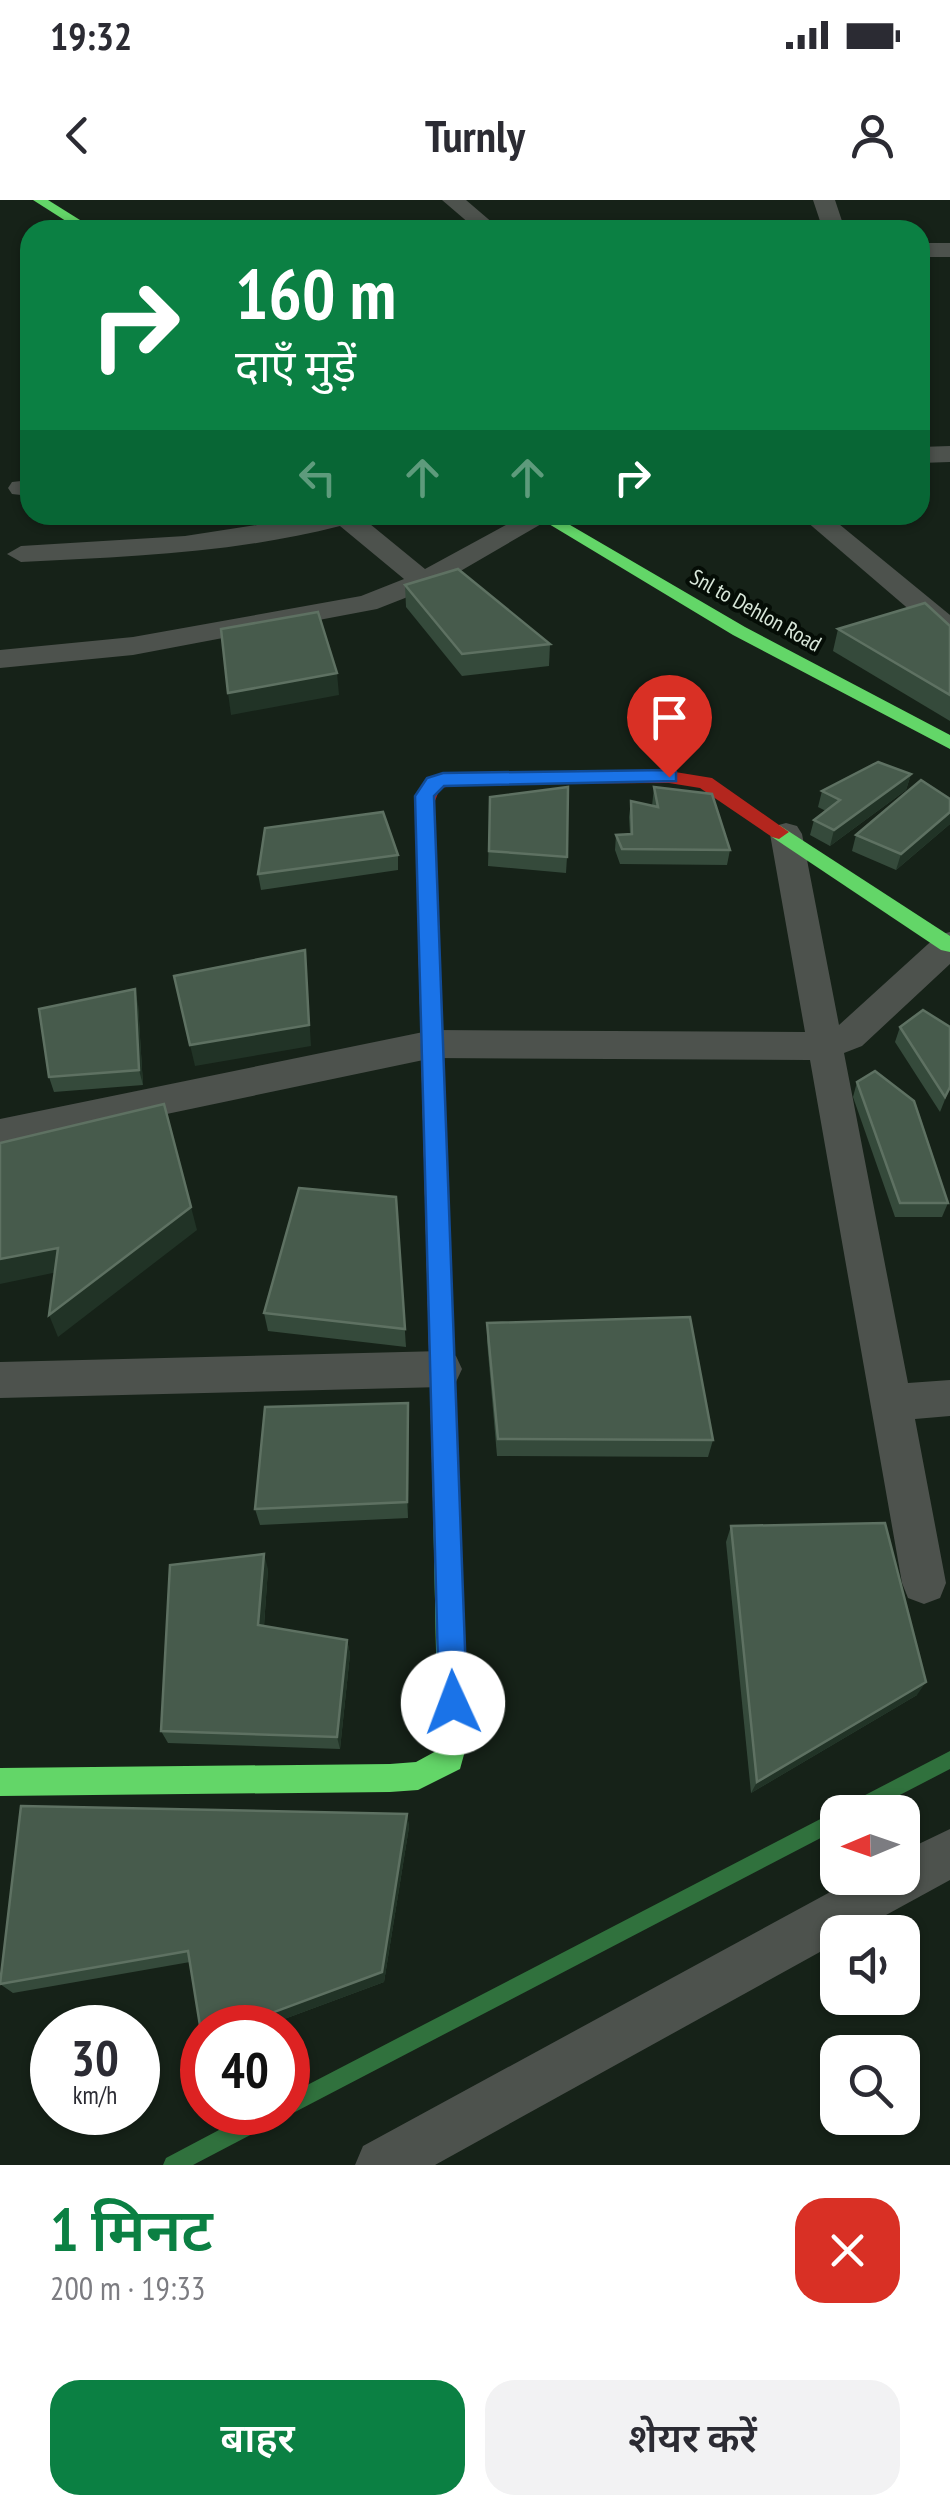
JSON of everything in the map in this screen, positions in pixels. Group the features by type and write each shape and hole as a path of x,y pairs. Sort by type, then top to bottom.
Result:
{"street":[{"path":"38,200 72,220"},
{"path":"453,200 478,220"},
{"path":"21,554 221,544 314,525"},
{"path":"355,525 423,581"},
{"path":"0,658 133,646 322,614 423,581 524,525"},
{"name":"Snl to Dehlon Road","path":"559,525 739,632 950,743"},
{"path":"824,525 950,630"},
{"path":"0,1134 433,1044 824,1046 850,1036 949,944 725,792 690,778 466,778 433,782 424,806 433,1044 454,1740 450,1759 418,1776 390,1778 0,1782"},
{"path":"786,834 924,1583"},
{"path":"0,1380 442,1369"},
{"path":"890,1403 950,1398"},
{"path":"382,2165 950,1853"}],"building":[{"path":"458,569 550,644 462,654 405,585"},
{"path":"925,603 950,626 950,695 838,629"},
{"path":"318,612 337,673 228,693 221,629"},
{"path":"878,762 911,774 834,830 814,820 840,800 822,791"},
{"path":"921,780 950,799 950,812 901,854 856,835"},
{"path":"568,787 567,857 489,851 490,797"},
{"path":"654,787 712,794 730,850 622,849 616,835 632,834 631,801 658,807"},
{"path":"383,812 398,855 258,874 265,828"},
{"path":"305,950 309,1025 190,1045 174,976"},
{"path":"135,989 139,1070 49,1077 39,1009"},
{"path":"923,1010 950,1027 950,1087 945,1097 900,1027"},
{"path":"875,1071 914,1101 948,1203 900,1203 857,1082"},
{"path":"164,1104 191,1207 49,1315 58,1248 0,1259 0,1143"},
{"path":"299,1188 396,1197 405,1329 264,1313"},
{"path":"690,1317 713,1440 498,1439 487,1323"},
{"path":"408,1403 407,1502 255,1509 265,1407"},
{"path":"885,1523 926,1682 757,1782 731,1526"},
{"path":"264,1554 258,1625 347,1640 337,1737 161,1731 170,1565"},
{"path":"21,1806 407,1814 382,1972 293,2005 197,2005 188,1951 0,1984"}],"waterway":[{"path":"883,1795 950,1760"},
{"path":"310,2094 820,1828"},
{"path":"173,2165 230,2135"}],"traffic: fast":[{"path":"39,200 72,220"},
{"path":"559,525 739,631 950,743"},
{"path":"779,832 948,945"},
{"path":"0,1782 390,1778 418,1776 450,1759 454,1740 446,1501"}],"traffic: slow":[{"path":"428,932 446,1501"}],"traffic: jam":[{"path":"428,932 424,806 433,783 466,778 669,777 705,782 779,832"}],"route":[{"path":"453,1703 425,796 433,782 466,778 669,777"}]}
